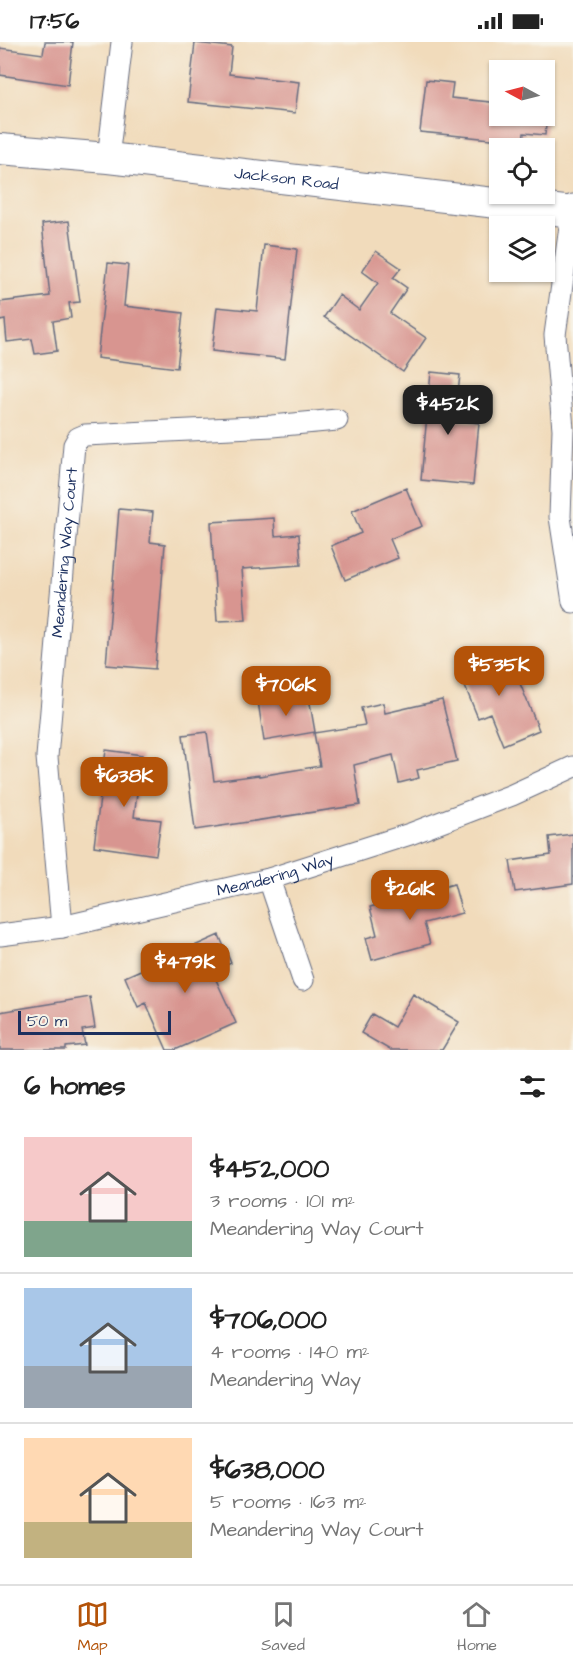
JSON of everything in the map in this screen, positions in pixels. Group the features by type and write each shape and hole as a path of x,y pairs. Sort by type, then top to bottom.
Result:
{"main road":[{"name":"Jackson Road","path":"4,148 572,210"}],"street":[{"path":"108,158 122,42"},
{"path":"572,210 555,335 563,429 560,517 573,602"},
{"path":"563,429 573,395"},
{"name":"Meandering Way Court","path":"62,927 47,758 74,445 78,438 85,435 272,426 337,420"},
{"name":"Meandering Way","path":"0,935 62,927 269,879 410,834 512,795 573,767"},
{"path":"269,879 303,980"}],"building":[{"path":"45,42 73,42 68,85 0,75 0,48 43,54"},
{"path":"195,43 232,47 229,74 299,82 295,113 188,102"},
{"path":"426,80 453,83 451,98 489,102 489,126 546,126 545,135 524,133 523,138 489,139 420,132"},
{"path":"69,221 80,302 69,303 71,318 53,321 57,351 35,354 32,339 7,342 5,320 0,321 0,302 50,296 42,224"},
{"path":"264,245 297,249 285,359 212,351 217,307 257,311"},
{"path":"376,251 401,268 393,278 407,288 390,313 426,338 403,372 324,317 339,295 359,310 378,283 362,271"},
{"path":"108,263 128,265 124,306 183,313 177,368 97,358"},
{"path":"431,372 460,375 455,420 479,423 473,485 421,480"},
{"path":"406,488 422,526 390,539 398,558 345,580 331,546 361,533 352,511"},
{"path":"119,509 153,512 150,542 165,544 155,669 106,665"},
{"path":"274,518 275,536 299,534 301,565 242,569 246,620 217,621 211,522"},
{"path":"487,654 493,667 510,659 539,730 503,745 490,713 478,718 457,667"},
{"path":"308,692 315,732 264,741 258,701"},
{"path":"442,700 457,761 417,770 419,778 399,783 393,755 354,765 360,805 195,830 183,735 207,732 214,781 259,776 320,766 314,733 365,725 361,708 383,703 385,713"},
{"path":"106,750 142,755 134,817 161,820 156,855 94,846"},
{"path":"573,834 573,884 515,892 510,861 551,855 549,837"},
{"path":"454,884 462,913 424,923 430,944 372,960 366,938 377,935 370,907"},
{"path":"219,935 231,963 212,971 236,1023 175,1050 167,1050 146,1003 138,1007 125,977"},
{"path":"413,994 459,1022 442,1050 390,1050 361,1033 372,1014 394,1027"},
{"path":"90,997 95,1028 82,1030 85,1045 66,1047 66,1050 0,1050 0,1012"}]}
